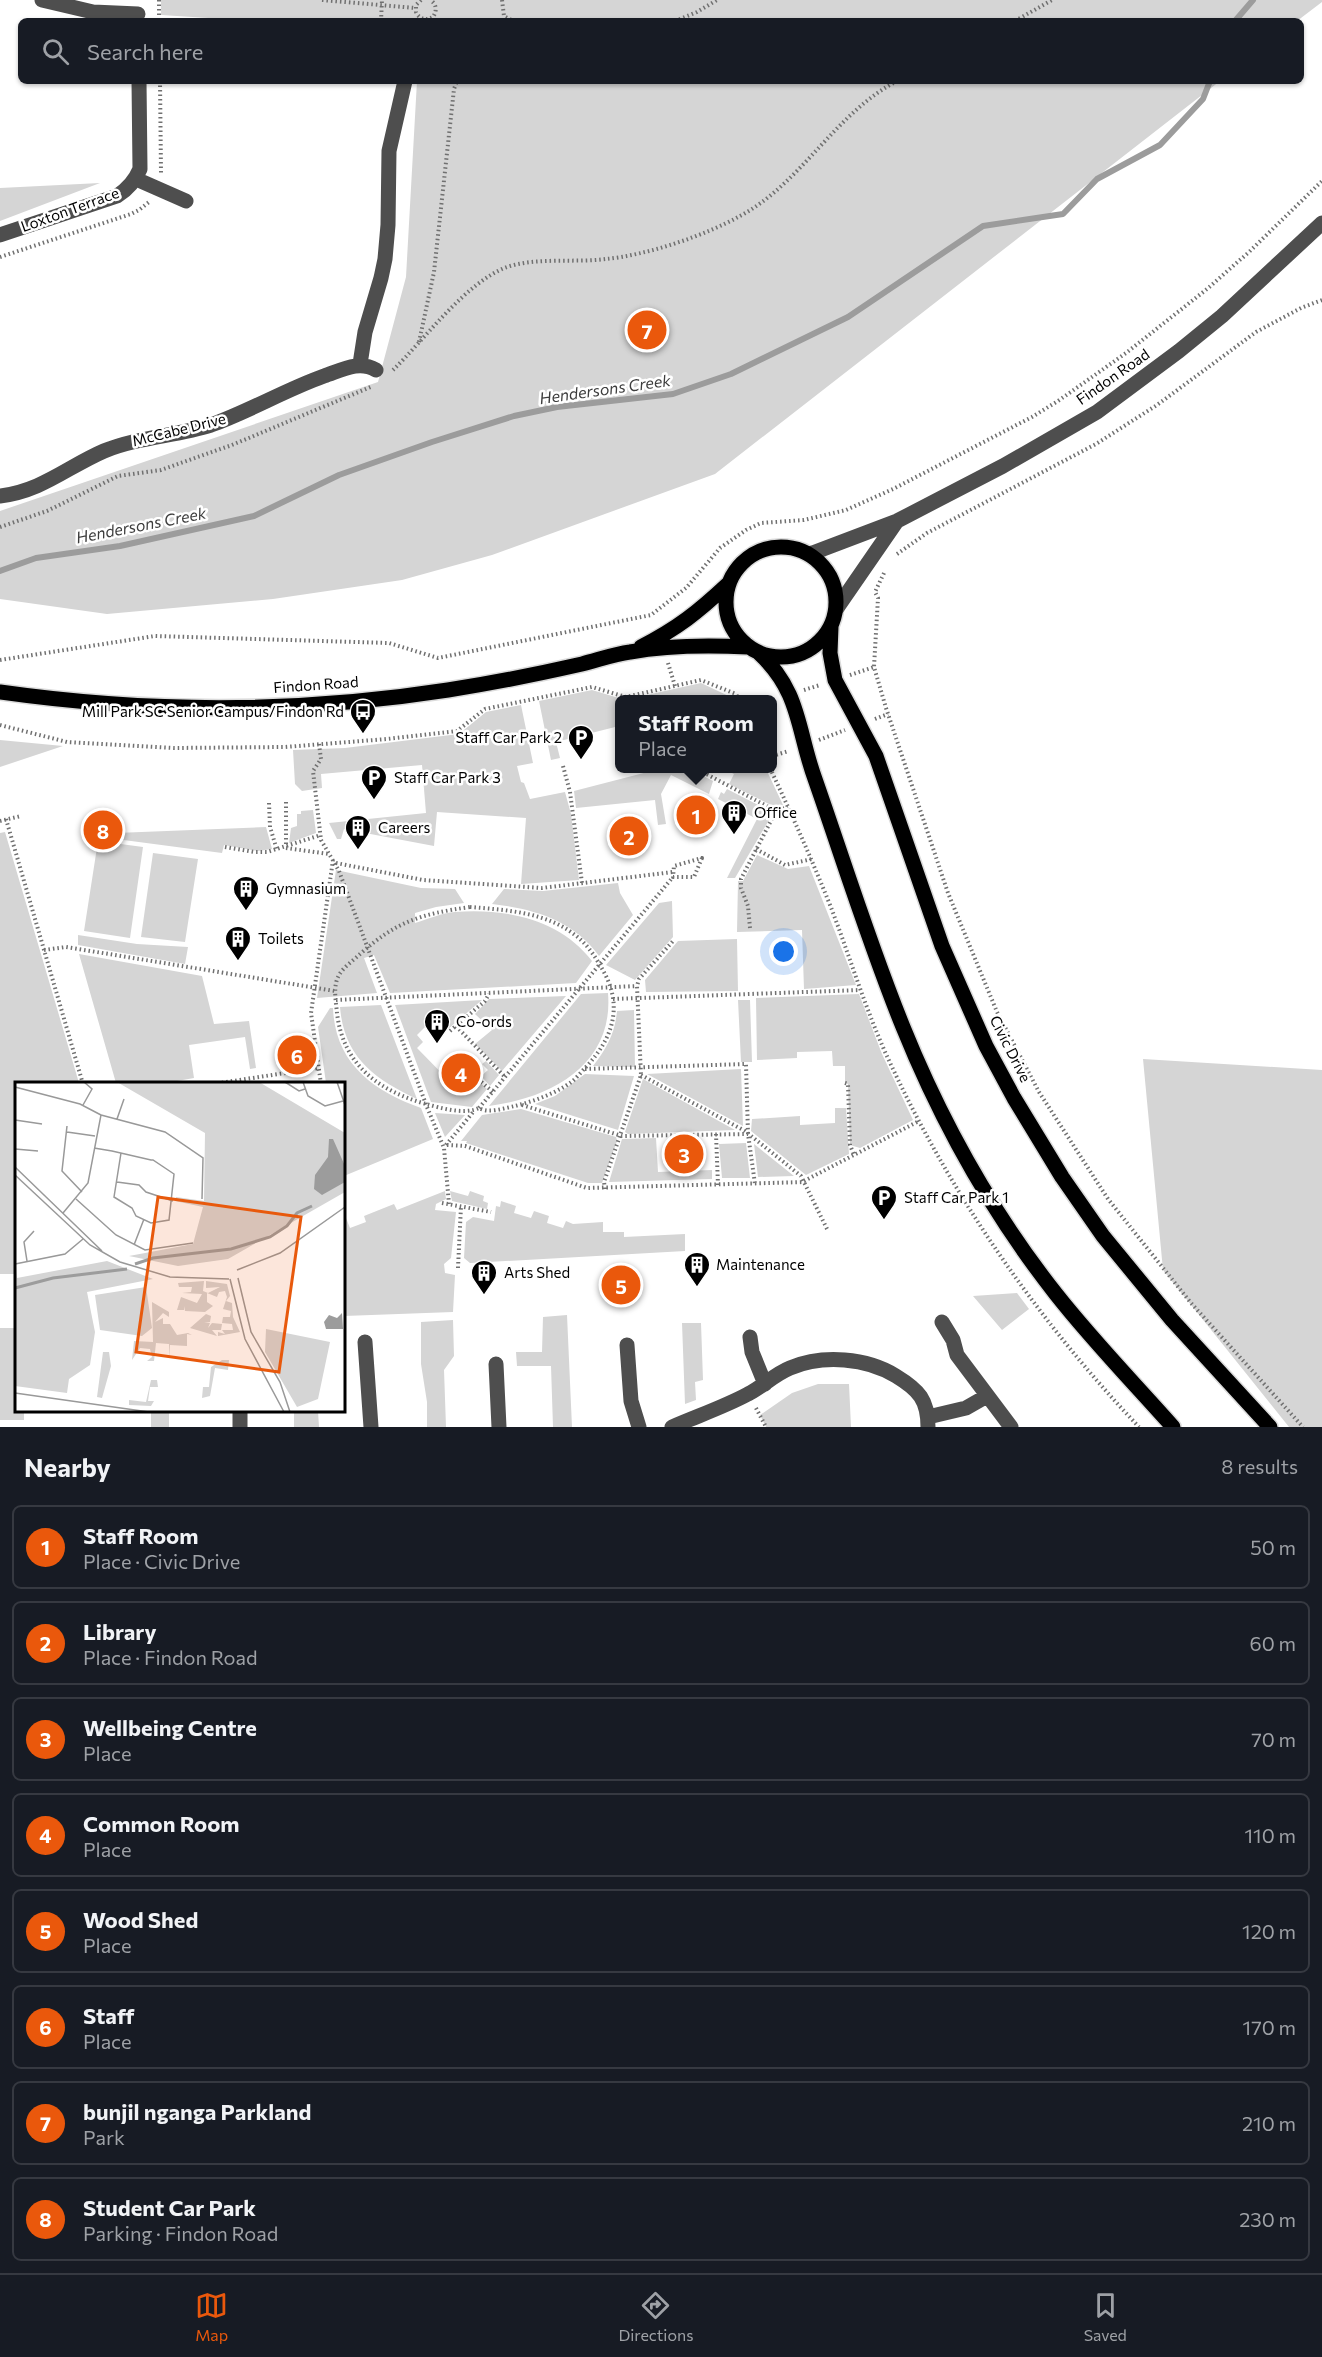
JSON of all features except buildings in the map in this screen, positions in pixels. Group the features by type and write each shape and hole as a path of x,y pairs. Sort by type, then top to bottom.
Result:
{"main road":[{"path":"754,650 775,657 792,656 808,651 831,627 837,608 836,593 831,577 823,564 810,554 794,548 776,546 759,550 746,559 735,570 728,584 725,601 728,619 736,634 754,650 770,663 791,695 812,771 903,1028 938,1105 973,1170 1011,1231 1056,1293 1098,1344 1173,1427"},
{"name":"Findon Road","path":"630,652 666,634 690,618 728,584"},
{"name":"Civic Drive","path":"831,627 831,667 840,690 860,724 884,777 942,946 986,1046 1014,1098 1062,1178 1102,1236 1172,1320 1270,1427"},
{"name":"Findon Road","path":"0,692 66,700 150,706 256,707 321,704 403,696 492,683 630,652 683,646 754,650"}],"street":[{"path":"42,0 93,12 138,12"},
{"name":"Loxton Terrace","path":"0,235 117,196 126,190 136,179 140,169 139,84"},
{"path":"376,370 360,364 365,332 385,259 388,225 388,151 404,84"},
{"name":"Loxton Terrace","path":"136,179 186,201"},
{"name":"Findon Road","path":"810,554 897,521 1013,460 1097,412 1179,351 1221,316 1263,280 1322,223"},
{"name":"McCabe Drive","path":"0,496 39,486 87,459 126,443 209,425 289,390 360,364"},
{"name":"Findon Road","path":"837,608 897,521"},
{"path":"942,1322 953,1340 957,1355 1011,1427"},
{"path":"750,1337 752,1352 765,1384"},
{"path":"365,1342 371,1427"},
{"path":"627,1345 631,1401 639,1427"},
{"path":"672,1427 748,1394 789,1368 807,1363 863,1362 883,1368 911,1385 925,1403 928,1422 966,1408 987,1396"},
{"path":"496,1364 499,1427"}],"path":[{"path":"159,0 159,18"},
{"path":"322,0 382,3 415,8"},
{"path":"415,8 421,0"},
{"path":"415,8 420,17 430,18 435,14 436,7 430,0"},
{"path":"502,0 504,16 508,18"},
{"path":"682,18 717,0"},
{"path":"1020,18 1052,0"},
{"path":"381,18 382,3"},
{"path":"419,343 434,272 456,84"},
{"path":"627,256 710,230 758,206 796,174 854,110 892,84"},
{"path":"0,660 154,636 389,643 438,658 651,615 686,588 720,548 746,530 772,522 821,517 857,506 1022,422 1058,401 1126,353 1199,296 1249,252 1322,181"},
{"path":"894,556 927,533 1112,435 1256,332 1301,308 1322,300"},
{"path":"886,568 875,591 878,598 874,667 964,936 997,1012 1039,1092 1085,1166 1135,1235 1191,1303 1303,1427"},
{"path":"635,695 701,680 737,695"},
{"path":"0,725 67,742 132,746 226,748 319,744 457,731 485,709 592,687 619,695"},
{"path":"777,754 888,714"},
{"path":"319,744 321,759 313,771 321,840 334,861 426,1104 445,1146 449,1204"},
{"path":"563,766 570,792 582,883"},
{"path":"704,773 776,811"},
{"path":"284,847 286,802"},
{"path":"269,803 270,827 276,850"},
{"path":"750,928 748,906 740,883 776,811 788,807"},
{"path":"0,821 21,816"},
{"path":"6,819 83,1082"},
{"path":"225,847 254,852 276,850 321,835"},
{"path":"284,847 330,854"},
{"path":"756,849 785,865 812,859"},
{"path":"445,1146 673,877 674,866 702,858 694,877 673,877"},
{"path":"334,861 423,880 542,888 673,872"},
{"path":"321,1082 311,1013 334,861"},
{"path":"470,907 522,912 557,925 576,936 599,963 612,987 613,1024 598,1055 573,1082 555,1092 495,1110 438,1108 392,1092 373,1080 355,1063 340,1035 335,991 338,976 368,948 393,927 437,912 470,907"},
{"path":"605,1189 604,1182 640,1075 637,986 639,980 673,941"},
{"path":"44,950 66,947 335,991"},
{"path":"336,1000 637,986"},
{"path":"613,999 860,990"},
{"path":"450,1031 485,1001 490,993"},
{"path":"456,1026 505,1077"},
{"path":"584,1069 746,1064 748,1134 755,1184"},
{"path":"220,1082 318,1068"},
{"path":"640,1075 748,1134 801,1176 827,1229"},
{"path":"478,1078 493,1092"},
{"path":"845,1083 848,1084 850,1145 854,1155"},
{"path":"521,1104 620,1136 748,1134"},
{"path":"445,1146 465,1146 587,1188 755,1184 804,1181 919,1121"},
{"path":"716,1134 718,1185"},
{"path":"442,1203 491,1212"},
{"path":"458,1268 461,1206"},
{"path":"483,1267 484,1282"}],"shaded area":[{"path":"161,0 1322,0 1301,18 208,18 161,15"},
{"path":"417,84 1216,84 715,474 492,555 402,580 273,599 107,614 0,599 0,511 378,382 406,277"},
{"path":"100,183 0,221 0,188"},
{"path":"701,683 726,695 647,695"},
{"path":"592,690 615,697 615,727 556,742 560,758 551,760 539,701"},
{"path":"521,705 533,763 517,766 521,782 524,783 530,799 565,792 571,814 579,880 521,884 526,818 437,812 434,846 344,829 341,839 337,839 329,823 426,813 422,765 321,774 322,788 302,791 295,784 293,750 345,748 459,734 486,712"},
{"path":"0,740 63,746 0,767"},
{"path":"644,773 698,773 713,781 709,794 671,775 661,794 666,824 658,825 655,800 576,808 574,791"},
{"path":"732,773 768,773 783,805 777,808 729,784 734,774"},
{"path":"727,789 770,811 772,815 735,878 727,878 757,819 718,799 721,792 724,794"},
{"path":"313,810 316,833 289,843 291,828 297,826 297,814 301,814 301,811"},
{"path":"266,827 272,849 258,851 224,845 222,853 116,839 116,833"},
{"path":"5,832 79,1082 15,1082 15,1274 0,1274 0,833"},
{"path":"98,841 143,847 130,938 84,931"},
{"path":"153,853 198,859 185,942 141,937"},
{"path":"757,855 788,869 809,866 856,985 804,989 802,930 737,932 738,881 743,881"},
{"path":"336,870 421,888 455,889 464,903 415,913 415,923 455,912 493,912 512,915 530,919 564,935 592,961 576,983 390,993 374,955 364,958 377,993 317,998"},
{"path":"618,883 620,893 633,915 599,956 577,933 552,918 523,909 492,904 504,889 543,891"},
{"path":"672,901 673,937 635,980 606,965 659,903"},
{"path":"78,935 137,944 188,947 185,964 78,945"},
{"path":"737,939 738,991 646,992 645,980 678,941"},
{"path":"79,954 202,976 214,1024 249,1021 256,1068 250,1069 245,1037 189,1045 194,1078 172,1082 116,1082"},
{"path":"608,993 607,1018 601,1040 574,1074 535,1095 489,1106 581,994"},
{"path":"859,994 882,1054 913,1120 860,1148 850,1145 848,1084 845,1083 845,1066 833,1066 832,1051 797,1052 797,1058 757,1060 756,998"},
{"path":"566,996 502,1071 475,1044 492,1030 475,1014 489,999"},
{"path":"482,1000 448,1029 435,1017 417,1035 423,1042 417,1048 462,1094 477,1080 487,1089 472,1107 431,1102 395,1005"},
{"path":"738,1000 750,1000 752,1062 741,1062"},
{"path":"381,1005 417,1099 375,1074 355,1053 348,1040 340,1007"},
{"path":"330,1008 333,1008 335,1027 349,1059 360,1072 387,1093 421,1108 433,1139 345,1176 345,1082 326,1082 318,1027"},
{"path":"634,1010 635,1067 593,1066 610,1040 617,1011"},
{"path":"1143,1059 1322,1070 1322,1427 1289,1427 1163,1270"},
{"path":"486,1061 499,1075 490,1086 481,1076 488,1070 482,1064"},
{"path":"741,1069 743,1126 647,1074"},
{"path":"585,1074 634,1076 618,1130 535,1104 555,1096"},
{"path":"643,1079 735,1130 628,1134 625,1132"},
{"path":"835,1108 846,1108 849,1154 806,1175 751,1131 752,1119 800,1116 800,1125 835,1123"},
{"path":"521,1109 616,1137 617,1141 602,1183 588,1183 466,1143 467,1141 461,1141 482,1115"},
{"path":"435,1113 465,1115 445,1137"},
{"path":"656,1138 658,1172 712,1170 712,1179 609,1182 622,1139"},
{"path":"746,1143 750,1178 722,1178 719,1144"},
{"path":"754,1144 794,1176 758,1177"},
{"path":"445,1191 446,1199 436,1204 435,1210 456,1212 451,1258 444,1264 445,1273 455,1275 453,1312 345,1316 345,1216 350,1228 366,1222 364,1216 394,1204 397,1210"},
{"path":"450,1191 468,1196 470,1191 484,1196 483,1201 488,1203 487,1209 452,1201"},
{"path":"501,1201 516,1206 514,1213 531,1218 534,1211 549,1216 547,1223 563,1228 566,1221 573,1224 603,1222 603,1232 624,1232 624,1237 685,1234 685,1251 470,1263 464,1258 466,1222 473,1217 494,1221 496,1206 500,1207"},
{"path":"1017,1293 1029,1309 1002,1330 973,1296"},
{"path":"567,1315 572,1427 553,1427 551,1366 517,1366 516,1352 542,1352 543,1317"},
{"path":"453,1320 454,1356 444,1370 446,1427 427,1427 427,1402 421,1364 421,1322"},
{"path":"682,1323 701,1323 703,1380 695,1382 696,1400 685,1404"},
{"path":"0,1328 15,1328 15,1412 24,1412 24,1420 0,1420"},
{"path":"818,1384 849,1384 851,1427 766,1427 760,1415 792,1393"},
{"path":"151,1412 169,1412 169,1427 151,1427"},
{"path":"294,1412 318,1412 319,1427 294,1427"}],"waterway":[{"name":"Hendersons Creek","path":"1238,18 1253,0"},
{"name":"Hendersons Creek","path":"0,571 36,558 120,546 254,516 339,475 514,416 557,407 673,394 731,374 848,317 983,226 1063,214 1097,179 1160,145 1203,99 1209,84"}],"place":[{"name":"bunjil nganga Parkland","path":"647,330"},
{"name":"Mill Park SC Senior Campus/Findon Rd","path":"363,735"},
{"name":"Staff Car Park 2","path":"581,761"},
{"name":"Staff Car Park 3","path":"374,801"},
{"name":"Staff Room","path":"696,815"},
{"name":"Student Car Park","path":"103,830"},
{"name":"Library","path":"629,836"},
{"name":"Office","path":"734,836"},
{"name":"Careers","path":"358,851"},
{"name":"Gymnasium","path":"246,912"},
{"name":"Toilets","path":"238,962"},
{"name":"Co-ords","path":"437,1045"},
{"name":"Staff","path":"297,1055"},
{"name":"Common Room","path":"461,1073"},
{"name":"Wellbeing Centre","path":"684,1154"},
{"name":"Staff Car Park 1","path":"884,1221"},
{"name":"Wood Shed","path":"621,1285"},
{"name":"Maintenance","path":"697,1288"},
{"name":"Arts Shed","path":"484,1296"}]}
